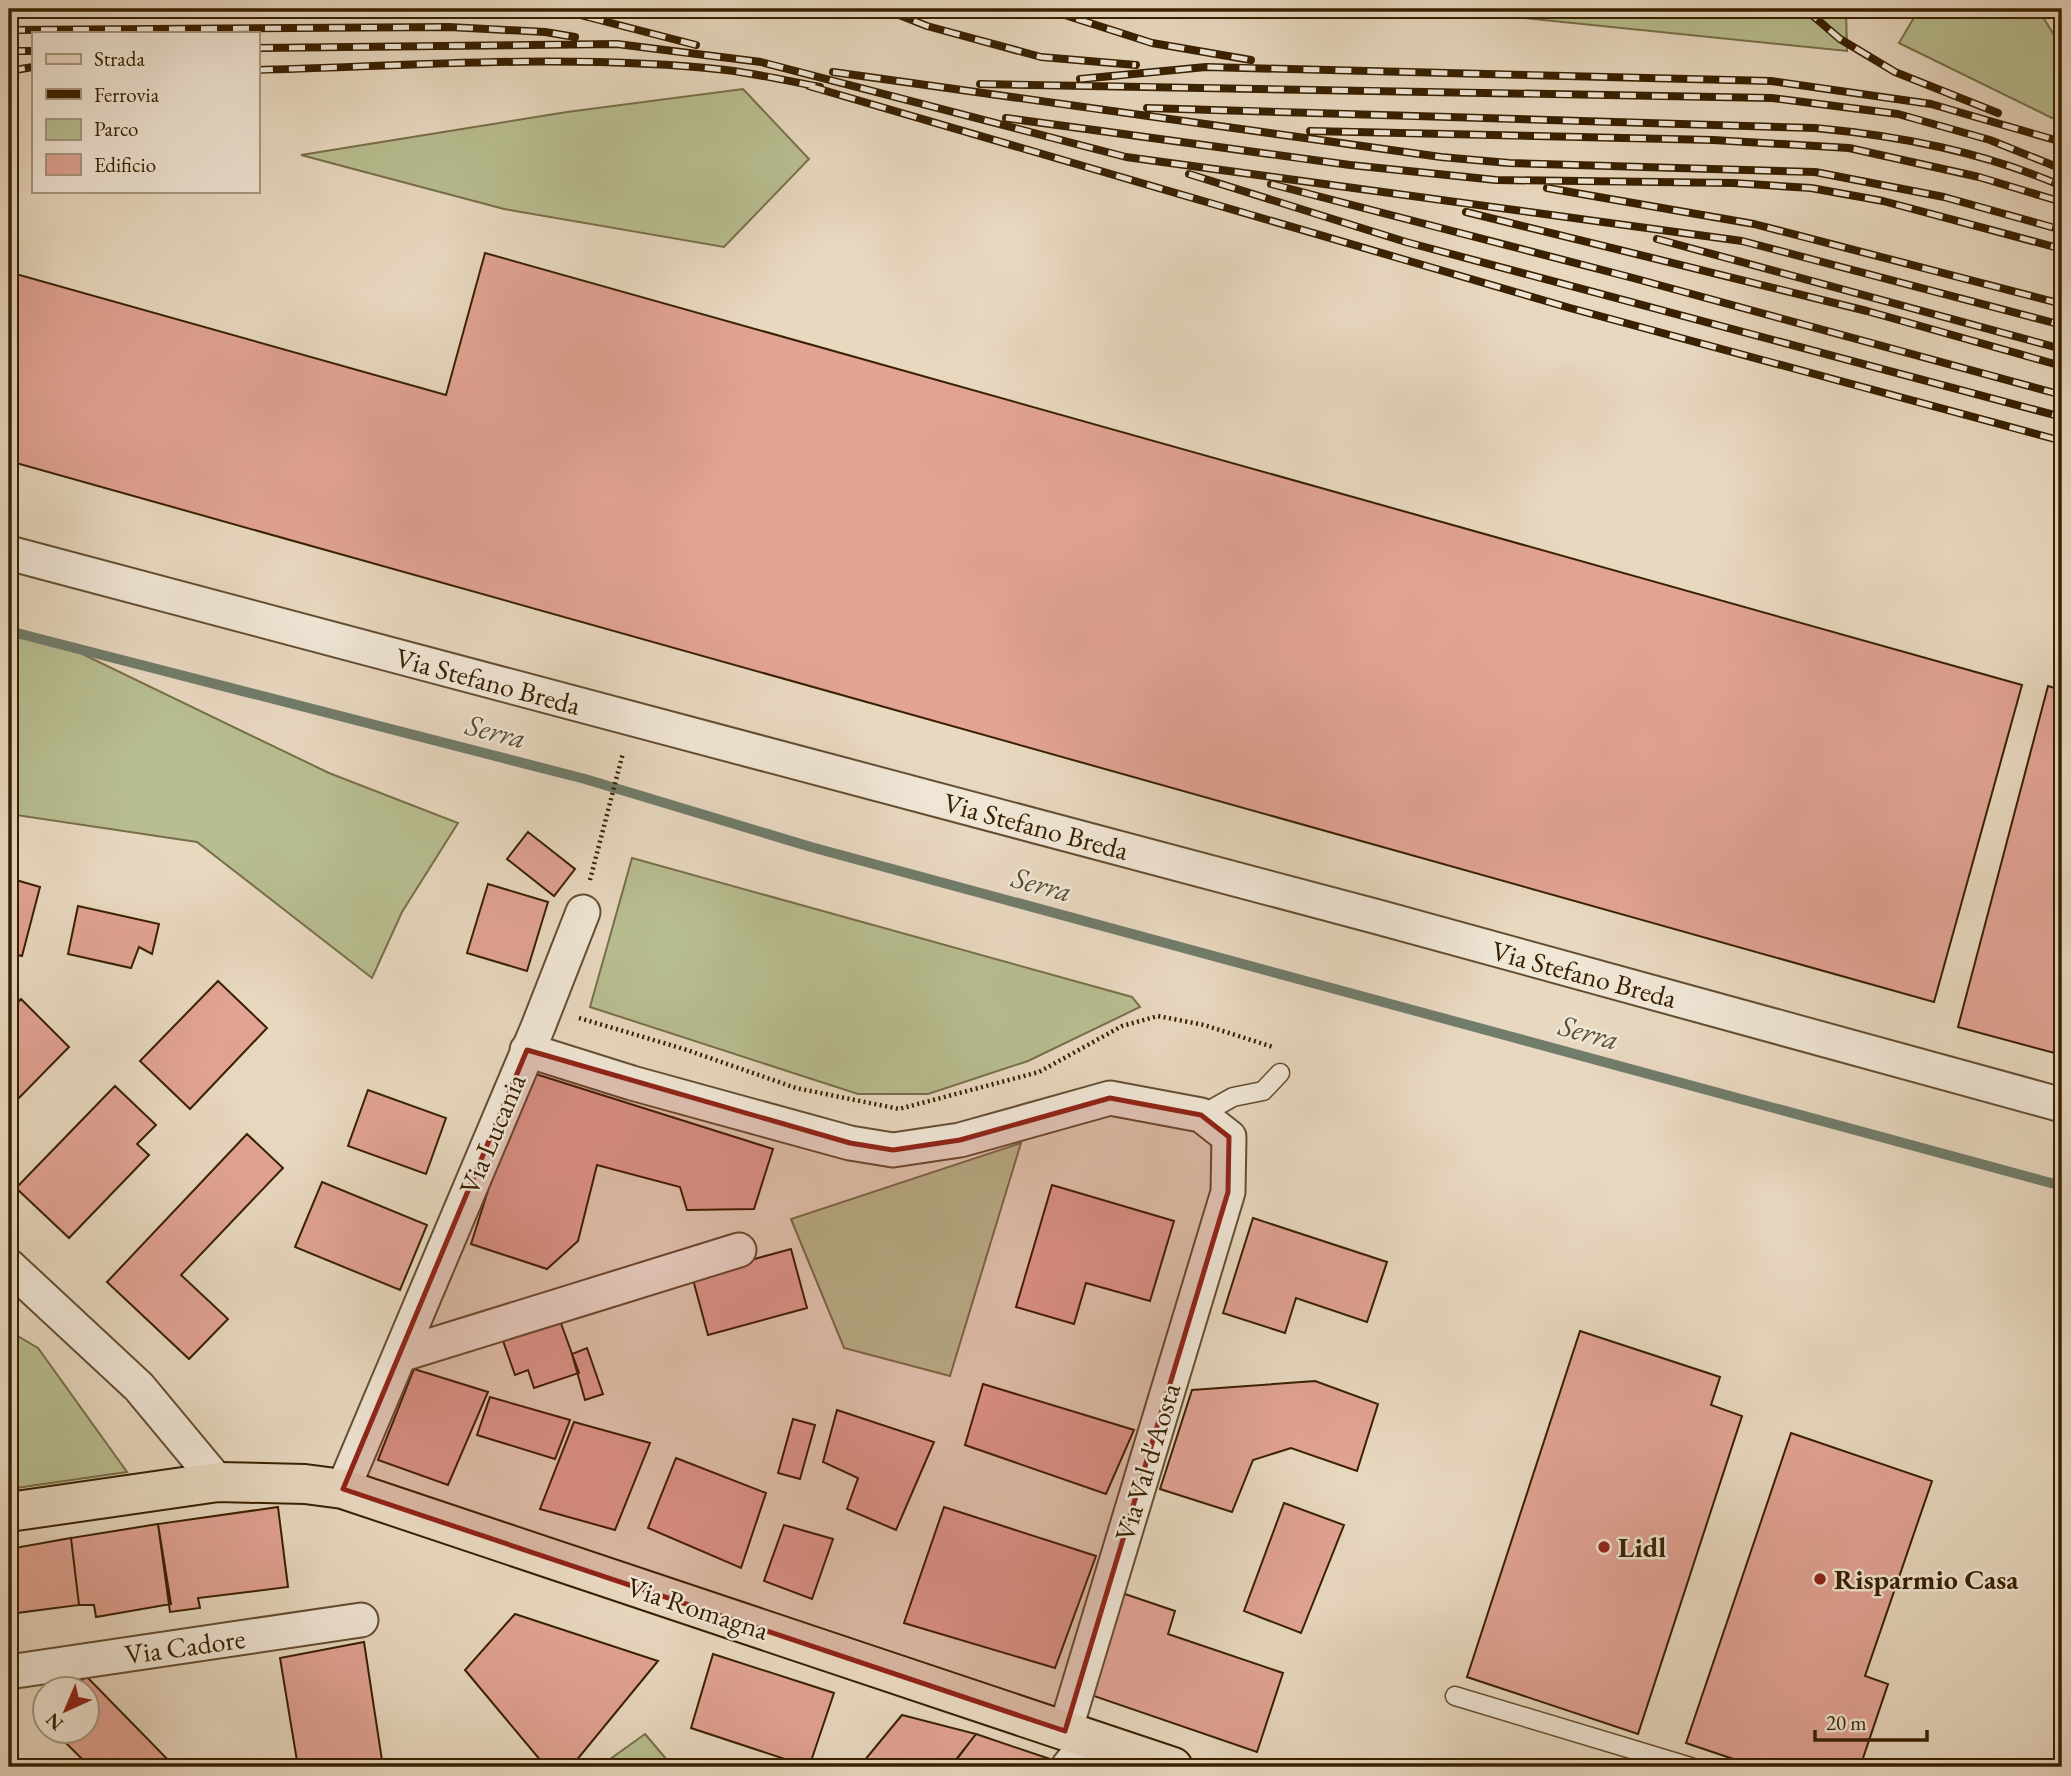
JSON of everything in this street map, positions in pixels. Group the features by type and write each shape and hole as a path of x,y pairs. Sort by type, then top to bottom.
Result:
{"main road":[{"name":"Via Romagna","path":"9,1512 218,1482 305,1484 343,1489 1074,1746 1173,1767"}],"street":[{"name":"Via Stefano Breda","path":"9,554 1378,917 2062,1105"},
{"name":"Via Lucania","path":"343,1489 583,912"},
{"path":"527,1050 632,1083 850,1143 893,1150 960,1140 1110,1098 1201,1115"},
{"name":"Via Val d'Aosta","path":"1074,1746 1228,1192 1229,1137 1201,1115"},
{"path":"400,1355 739,1250"},
{"path":"9,1266 139,1387 218,1482"},
{"name":"Via Cadore","path":"9,1672 361,1620"}],"lane":[{"path":"1201,1115 1233,1097 1263,1091 1280,1073"},
{"path":"1454,1696 1691,1767"}],"path":[{"path":"598,842 627,740"},
{"path":"545,1008 684,1049 796,1088 899,1109 1039,1072 1122,1026 1158,1016 1204,1025 1285,1051 1295,1058 1291,1066 1280,1073"}],"highlighted area":[{"path":"527,1050 850,1143 893,1150 960,1140 1110,1098 1201,1115 1229,1137 1228,1192 1065,1731 343,1489"}],"green space":[{"path":"1493,9 1846,9 1847,51 1494,15"},
{"path":"1919,9 2038,9 2062,48 2062,110 2052,118 1899,43"},
{"path":"743,89 809,159 724,247 504,209 301,155 567,112"},
{"path":"9,634 70,648 329,773 458,823 402,912 372,978 197,842 9,814"},
{"path":"632,858 1132,997 1140,1007 1028,1061 928,1094 858,1094 590,1007"},
{"path":"1021,1143 950,1376 844,1348 791,1219"},
{"path":"9,1331 38,1348 127,1472 9,1489"},
{"path":"645,1734 673,1767 599,1767"}],"building":[{"path":"485,253 2022,685 1934,1002 9,461 9,272 446,395"},
{"path":"2048,686 2062,690 2062,1055 1958,1027"},
{"path":"528,832 575,869 554,896 507,859"},
{"path":"9,878 40,887 22,956 9,953"},
{"path":"488,884 548,902 527,971 467,953"},
{"path":"78,906 159,924 152,954 139,947 131,968 68,954"},
{"path":"218,981 267,1028 190,1109 140,1061"},
{"path":"21,999 69,1047 13,1104 9,1099 9,1011"},
{"path":"526,1071 773,1149 754,1209 687,1210 680,1187 597,1165 578,1241 547,1269 471,1244"},
{"path":"115,1086 156,1125 137,1144 149,1155 69,1238 16,1188"},
{"path":"368,1090 446,1118 426,1174 348,1146"},
{"path":"247,1134 283,1168 181,1275 228,1319 189,1359 107,1282"},
{"path":"322,1182 427,1225 400,1290 295,1247"},
{"path":"1052,1185 1174,1221 1150,1301 1086,1283 1074,1324 1016,1307"},
{"path":"1253,1218 1387,1262 1367,1322 1296,1298 1285,1333 1223,1313"},
{"path":"791,1249 807,1308 708,1335 692,1276"},
{"path":"559,1318 579,1373 534,1388 528,1370 515,1375 502,1338"},
{"name":"Lidl","path":"1580,1331 1720,1377 1711,1405 1742,1416 1638,1734 1467,1677"},
{"path":"587,1348 603,1394 585,1400 572,1354"},
{"path":"414,1369 488,1392 448,1485 378,1460"},
{"path":"1315,1381 1378,1404 1357,1471 1291,1448 1253,1460 1232,1512 1160,1489 1192,1390"},
{"path":"983,1384 1134,1430 1106,1494 965,1445"},
{"path":"490,1397 570,1420 555,1459 477,1435"},
{"path":"837,1410 934,1442 896,1530 847,1509 858,1478 823,1462"},
{"path":"793,1419 815,1425 800,1479 778,1473"},
{"path":"574,1422 650,1443 615,1530 540,1509"},
{"name":"Risparmio Casa","path":"1791,1433 1932,1481 1865,1676 1888,1684 1860,1767 1757,1767 1686,1743"},
{"path":"676,1458 766,1493 741,1568 648,1528"},
{"path":"1284,1503 1344,1525 1301,1633 1244,1611"},
{"path":"278,1507 288,1587 198,1598 200,1608 170,1612 158,1524"},
{"path":"944,1507 1096,1556 1055,1668 904,1623"},
{"path":"158,1524 171,1604 96,1617 94,1605 79,1605 71,1538"},
{"path":"784,1525 833,1539 812,1599 764,1581"},
{"path":"71,1538 79,1605 9,1614 9,1549"},
{"path":"1122,1593 1175,1611 1168,1634 1283,1673 1257,1752 1088,1694"},
{"path":"515,1614 658,1661 571,1767 546,1767 465,1670"},
{"path":"364,1642 383,1767 298,1767 280,1658"},
{"path":"713,1654 834,1693 809,1767 691,1728"},
{"path":"102,1692 175,1767 90,1767 67,1744 102,1744"},
{"path":"902,1715 976,1734 950,1767 859,1767"},
{"path":"976,1734 1050,1759 1043,1767 951,1767"}],"waterway":[{"name":"Serra","path":"9,631 585,779 811,847 2062,1186"}],"railway":[{"path":"557,9 696,45"},
{"path":"884,9 927,26 1041,57 1136,65"},
{"path":"1046,9 1152,43 1251,60"},
{"path":"1805,9 1840,39 1895,72 1998,113"},
{"path":"9,30 449,27 545,32 575,37"},
{"path":"259,48 617,44 761,62 1126,157 1742,241 2062,325"},
{"path":"9,51 32,51"},
{"path":"259,70 492,62 610,62 726,70 820,87"},
{"path":"9,71 32,67"},
{"path":"1080,79 1206,67 1771,81 1931,104 2062,142"},
{"path":"833,72 1441,157 1509,163 1815,172 1944,197 2062,230"},
{"path":"980,84 1772,98 1898,114 1990,140 2062,169"},
{"path":"809,86 1570,308 2062,441"},
{"path":"1147,108 1815,128 1941,147 2002,164 2062,186"},
{"path":"1006,118 1350,165 1496,180 1733,183 1811,188 1883,201 2062,249"},
{"path":"1310,131 1713,140 1849,148 1979,177 2062,202"},
{"path":"1189,174 1406,242 2062,417"},
{"path":"1271,184 1633,278 2062,395"},
{"path":"1547,188 1754,224 2062,304"},
{"path":"1466,212 1867,311 2062,366"},
{"path":"1657,239 2062,349"}],"place":[{"name":"Lidl","path":"1604,1547"},
{"name":"Risparmio Casa","path":"1820,1579"}]}
